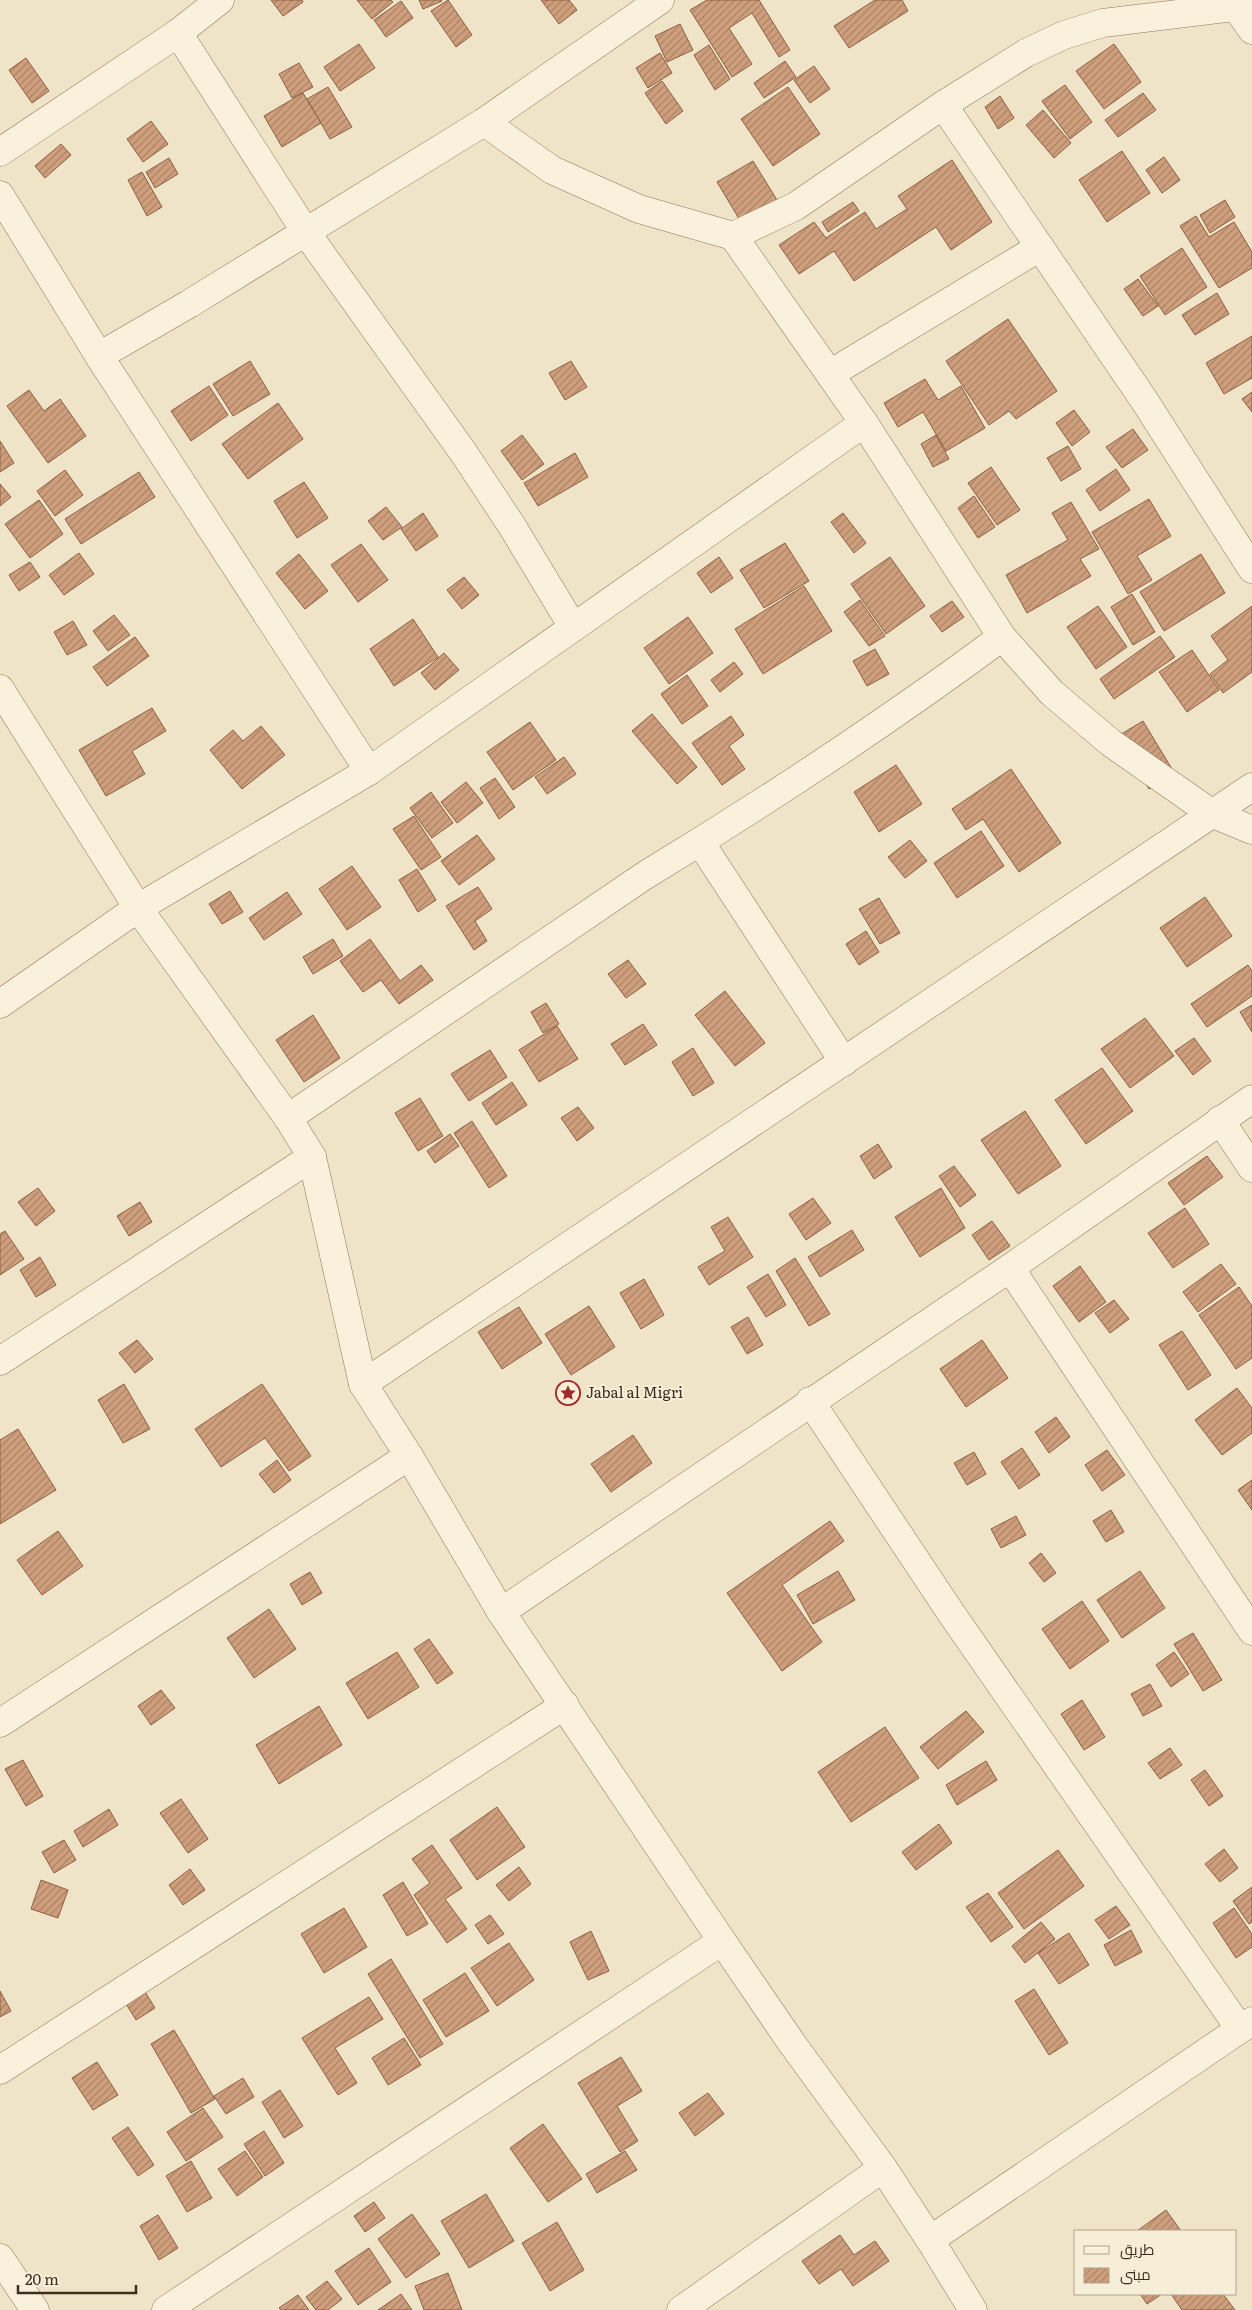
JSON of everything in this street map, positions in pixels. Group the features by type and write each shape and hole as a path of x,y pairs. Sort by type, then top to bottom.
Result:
{"street":[{"path":"0,152 178,33 220,0"},
{"path":"99,356 189,304 484,122 660,0"},
{"path":"733,236 796,206 944,105 1026,53 1064,35 1103,23 1240,4 1252,30"},
{"path":"178,33 305,231 463,452 512,526 572,627"},
{"path":"944,105 1144,400 1252,569"},
{"path":"484,122 552,170 640,209 733,236 864,423 1002,637 1052,693 1110,743 1211,814 1252,830"},
{"path":"0,195 99,356 369,771"},
{"path":"830,374 1040,247"},
{"path":"0,1004 138,908 369,771 864,423"},
{"path":"288,1118 644,876 700,842 923,696 1002,637"},
{"path":"0,689 138,908 288,1118 312,1156 363,1384 409,1456 501,1612 791,2042 883,2168 974,2310"},
{"path":"363,1384 1252,787"},
{"path":"700,842 844,1062"},
{"path":"501,1612 810,1401 1010,1268 1252,1099"},
{"path":"1220,1120 1252,1168"},
{"path":"0,1361 312,1156"},
{"path":"1010,1268 1252,1631"},
{"path":"810,1401 956,1621 1246,2025 930,2240"},
{"path":"0,1723 409,1456"},
{"path":"0,2070 565,1705"},
{"path":"166,2310 722,1941"},
{"path":"682,2310 883,2168"},
{"path":"0,2258 35,2310"}],"building":[{"path":"271,0 302,0 303,2 283,16"},
{"path":"357,0 391,0 393,2 372,19"},
{"path":"419,0 441,0 442,1 423,9"},
{"path":"448,0 472,35 456,47 431,11"},
{"path":"541,0 569,0 577,10 559,24"},
{"path":"707,0 759,0 790,50 779,57 752,13 729,28 752,64 732,77 690,10"},
{"path":"875,0 902,0 908,11 849,48 834,26"},
{"path":"401,1 413,18 386,37 374,20"},
{"path":"680,24 693,50 667,62 655,36"},
{"path":"359,44 375,68 340,91 324,67"},
{"path":"1114,44 1141,82 1104,109 1076,71"},
{"path":"709,45 730,79 715,90 694,55"},
{"path":"660,53 672,73 648,88 636,68"},
{"path":"26,58 49,91 32,103 9,70"},
{"path":"785,61 796,77 764,98 754,83"},
{"path":"299,63 313,87 292,98 279,74"},
{"path":"814,66 830,89 810,103 794,80"},
{"path":"662,81 683,111 666,124 645,93"},
{"path":"1065,85 1092,122 1070,139 1042,101"},
{"path":"328,87 352,127 330,139 307,99"},
{"path":"788,87 820,134 773,166 741,119"},
{"path":"303,93 321,123 282,147 264,116"},
{"path":"1143,93 1156,110 1118,137 1105,120"},
{"path":"1000,96 1014,118 998,129 985,107"},
{"path":"1043,110 1071,143 1054,158 1026,125"},
{"path":"151,121 168,144 143,162 127,139"},
{"path":"61,144 71,155 45,178 35,166"},
{"path":"1122,151 1150,193 1107,222 1079,180"},
{"path":"1164,157 1180,180 1162,193 1146,170"},
{"path":"169,158 178,174 155,188 146,172"},
{"path":"952,160 992,222 951,250 936,227 854,281 834,251 799,274 779,245 814,222 826,238 865,212 876,229 907,209 898,196"},
{"path":"753,161 777,200 741,222 717,182"},
{"path":"142,172 162,207 147,216 128,180"},
{"path":"1225,200 1235,217 1210,233 1200,215"},
{"path":"853,202 859,211 828,232 822,222"},
{"path":"1196,216 1209,237 1234,222 1252,252 1252,268 1219,288 1180,226"},
{"path":"1182,248 1207,287 1165,315 1140,276"},
{"path":"1138,279 1158,306 1143,316 1124,289"},
{"path":"1217,293 1229,314 1195,335 1182,315"},
{"path":"1008,319 1057,391 1016,419 1009,411 989,425 946,361"},
{"path":"1252,336 1252,378 1224,394 1206,363"},
{"path":"250,361 270,394 233,416 213,384"},
{"path":"571,361 587,387 565,400 549,373"},
{"path":"925,379 938,400 961,386 985,428 946,451 923,412 898,427 884,403"},
{"path":"209,386 228,415 191,441 171,411"},
{"path":"29,390 44,411 60,399 86,436 48,463 7,406"},
{"path":"1252,392 1252,412 1242,399"},
{"path":"278,403 303,439 248,479 222,444"},
{"path":"1074,410 1090,432 1072,446 1056,423"},
{"path":"1133,429 1148,450 1122,468 1106,447"},
{"path":"522,435 544,464 522,480 501,451"},
{"path":"936,435 949,459 933,467 921,444"},
{"path":"0,441 14,463 0,472"},
{"path":"1068,446 1081,469 1061,481 1047,458"},
{"path":"575,453 588,477 538,506 524,483"},
{"path":"991,467 1020,510 997,525 968,483"},
{"path":"1116,469 1130,490 1100,511 1086,490"},
{"path":"65,470 83,495 55,516 37,491"},
{"path":"139,472 155,497 81,544 65,519"},
{"path":"304,482 328,518 297,538 274,501"},
{"path":"0,484 11,497 0,506"},
{"path":"974,496 995,527 978,538 958,508"},
{"path":"1149,499 1171,536 1137,556 1152,580 1128,594 1092,532"},
{"path":"39,500 63,534 30,558 5,524"},
{"path":"1071,502 1099,549 1080,559 1091,576 1027,613 1006,575 1068,540 1052,513"},
{"path":"386,507 402,527 383,540 368,521"},
{"path":"423,513 438,536 416,551 401,529"},
{"path":"843,513 866,543 854,553 831,522"},
{"path":"785,543 809,581 764,608 740,570"},
{"path":"361,544 388,580 358,602 331,565"},
{"path":"79,553 94,574 64,595 49,575"},
{"path":"299,554 328,591 305,609 276,573"},
{"path":"1201,554 1225,593 1164,631 1140,592"},
{"path":"719,557 733,578 711,593 697,573"},
{"path":"890,557 925,606 886,634 851,584"},
{"path":"30,562 40,577 19,591 9,575"},
{"path":"464,577 479,595 462,609 447,590"},
{"path":"804,586 832,631 763,674 735,629"},
{"path":"1132,594 1155,632 1133,645 1111,607"},
{"path":"860,600 885,636 869,646 844,612"},
{"path":"952,601 964,617 942,632 930,616"},
{"path":"1098,606 1127,647 1096,669 1067,627"},
{"path":"1252,606 1252,672 1223,693 1210,674 1228,660 1211,636"},
{"path":"114,615 130,635 108,651 93,631"},
{"path":"688,617 713,653 669,684 644,648"},
{"path":"413,619 438,657 394,686 370,649"},
{"path":"73,621 87,645 67,655 54,632"},
{"path":"1160,636 1175,657 1114,699 1100,679"},
{"path":"135,637 149,656 107,686 93,667"},
{"path":"875,649 889,674 867,686 853,661"},
{"path":"1192,650 1219,690 1187,712 1159,672"},
{"path":"444,653 459,670 435,690 421,673"},
{"path":"734,662 743,674 720,692 711,680"},
{"path":"687,675 708,706 682,724 661,694"},
{"path":"152,708 166,731 132,751 145,774 106,796 79,750"},
{"path":"652,714 697,767 677,784 632,731"},
{"path":"731,716 744,735 729,746 745,769 722,785 692,743"},
{"path":"1143,721 1175,774 1149,789 1118,736"},
{"path":"530,722 556,760 513,790 487,752"},
{"path":"261,726 285,755 242,789 210,750 233,730 243,741"},
{"path":"564,757 576,774 547,794 535,777"},
{"path":"896,765 922,804 879,832 854,792"},
{"path":"1011,769 1061,843 1019,872 983,819 966,830 952,809"},
{"path":"495,778 515,807 499,819 480,788"},
{"path":"466,782 483,803 457,823 441,802"},
{"path":"431,792 453,823 432,838 410,808"},
{"path":"414,816 441,857 421,870 393,829"},
{"path":"981,831 1004,866 957,898 934,863"},
{"path":"477,835 495,859 459,885 441,861"},
{"path":"910,840 927,861 905,878 888,857"},
{"path":"352,866 381,907 347,930 319,889"},
{"path":"417,869 436,900 418,912 399,880"},
{"path":"478,887 492,909 475,921 487,941 474,950 446,906"},
{"path":"230,891 243,912 222,924 209,904"},
{"path":"287,892 302,914 264,940 249,918"},
{"path":"1205,897 1232,936 1187,967 1160,928"},
{"path":"879,898 900,933 880,944 859,909"},
{"path":"866,931 879,952 859,965 846,944"},
{"path":"333,939 343,956 313,974 303,957"},
{"path":"370,939 400,981 421,965 433,980 399,1004 381,980 363,992 340,961"},
{"path":"628,960 646,984 626,998 608,974"},
{"path":"1248,965 1252,971 1252,996 1207,1027 1191,1004"},
{"path":"725,991 765,1043 735,1066 695,1015"},
{"path":"546,1003 559,1024 543,1033 531,1012"},
{"path":"1252,1005 1252,1032 1240,1012"},
{"path":"313,1015 340,1058 304,1082 276,1040"},
{"path":"1145,1018 1174,1056 1130,1088 1101,1049"},
{"path":"643,1024 657,1045 625,1065 611,1044"},
{"path":"557,1026 578,1059 539,1082 519,1050"},
{"path":"1194,1038 1211,1061 1193,1075 1175,1051"},
{"path":"693,1048 714,1083 693,1096 672,1062"},
{"path":"490,1050 507,1077 469,1101 451,1074"},
{"path":"1102,1068 1133,1111 1086,1144 1055,1100"},
{"path":"512,1082 527,1105 496,1125 482,1103"},
{"path":"420,1098 443,1136 418,1151 395,1113"},
{"path":"578,1107 594,1128 577,1141 561,1118"},
{"path":"1025,1111 1061,1166 1018,1194 981,1140"},
{"path":"472,1121 507,1176 489,1188 454,1133"},
{"path":"450,1134 459,1146 435,1163 427,1151"},
{"path":"878,1144 892,1167 874,1179 860,1156"},
{"path":"1207,1156 1223,1177 1184,1205 1168,1183"},
{"path":"954,1166 976,1195 960,1207 939,1176"},
{"path":"38,1188 55,1211 36,1226 18,1202"},
{"path":"941,1188 965,1228 920,1257 895,1217"},
{"path":"813,1198 831,1223 806,1240 789,1214"},
{"path":"140,1202 152,1222 129,1236 117,1216"},
{"path":"1185,1208 1209,1244 1173,1268 1148,1233"},
{"path":"728,1217 753,1257 709,1285 698,1267 725,1251 711,1227"},
{"path":"992,1221 1010,1246 989,1260 972,1235"},
{"path":"852,1230 864,1250 820,1277 808,1257"},
{"path":"5,1231 24,1259 0,1275 0,1234"},
{"path":"40,1257 56,1285 36,1297 20,1270"},
{"path":"795,1258 830,1314 809,1326 776,1271"},
{"path":"1221,1264 1236,1284 1198,1312 1183,1292"},
{"path":"1080,1266 1106,1302 1079,1322 1053,1286"},
{"path":"768,1274 786,1305 766,1317 747,1287"},
{"path":"644,1279 664,1315 641,1329 620,1293"},
{"path":"1239,1287 1252,1306 1252,1358 1236,1369 1199,1315"},
{"path":"1114,1300 1129,1319 1110,1333 1095,1313"},
{"path":"589,1306 615,1347 571,1375 545,1334"},
{"path":"519,1307 542,1343 502,1369 478,1332"},
{"path":"748,1317 763,1345 747,1354 731,1327"},
{"path":"1182,1331 1211,1375 1188,1390 1159,1345"},
{"path":"137,1340 153,1359 135,1373 119,1353"},
{"path":"982,1340 1008,1378 966,1407 940,1369"},
{"path":"124,1384 150,1429 123,1443 98,1400"},
{"path":"262,1384 311,1456 289,1471 265,1438 221,1467 195,1429"},
{"path":"1237,1388 1252,1408 1252,1433 1222,1455 1195,1420"},
{"path":"1056,1417 1070,1437 1049,1453 1035,1432"},
{"path":"18,1429 56,1490 0,1524 0,1440"},
{"path":"633,1435 652,1463 611,1492 591,1464"},
{"path":"1022,1448 1040,1475 1019,1489 1001,1462"},
{"path":"1107,1450 1125,1475 1102,1491 1085,1465"},
{"path":"974,1452 986,1474 967,1485 954,1463"},
{"path":"277,1460 291,1480 274,1493 259,1474"},
{"path":"1252,1480 1252,1510 1238,1490"},
{"path":"1111,1510 1124,1532 1106,1542 1093,1521"},
{"path":"1016,1516 1026,1535 1001,1548 991,1529"},
{"path":"830,1521 844,1541 782,1585 822,1642 782,1671 727,1593"},
{"path":"58,1531 83,1566 42,1595 17,1560"},
{"path":"1041,1553 1056,1573 1044,1582 1029,1563"},
{"path":"838,1571 855,1600 813,1624 797,1595"},
{"path":"1140,1571 1165,1608 1122,1638 1097,1600"},
{"path":"310,1572 322,1593 302,1605 290,1584"},
{"path":"1082,1601 1109,1641 1070,1669 1042,1629"},
{"path":"269,1609 296,1649 254,1678 227,1638"},
{"path":"1193,1633 1222,1680 1203,1691 1174,1644"},
{"path":"429,1639 453,1673 437,1684 414,1649"},
{"path":"397,1652 419,1687 368,1719 346,1683"},
{"path":"1174,1652 1189,1674 1171,1687 1156,1665"},
{"path":"1150,1684 1162,1706 1143,1716 1131,1694"},
{"path":"161,1690 175,1708 151,1725 138,1706"},
{"path":"1082,1700 1105,1737 1084,1750 1061,1714"},
{"path":"319,1706 342,1745 279,1784 256,1745"},
{"path":"966,1711 984,1732 938,1769 920,1747"},
{"path":"885,1727 919,1778 851,1822 818,1772"},
{"path":"1170,1748 1182,1765 1160,1779 1148,1763"},
{"path":"23,1760 43,1796 26,1806 5,1769"},
{"path":"986,1761 997,1780 957,1805 946,1785"},
{"path":"1205,1770 1223,1796 1209,1806 1191,1780"},
{"path":"181,1799 208,1839 188,1853 160,1813"},
{"path":"497,1807 525,1847 477,1880 450,1840"},
{"path":"109,1809 118,1825 83,1847 74,1831"},
{"path":"939,1824 952,1843 916,1870 902,1852"},
{"path":"64,1840 76,1860 54,1873 42,1852"},
{"path":"432,1845 462,1888 445,1899 467,1929 447,1943 414,1895 430,1883 412,1859"},
{"path":"1224,1849 1238,1868 1220,1882 1205,1864"},
{"path":"1058,1850 1084,1886 1024,1929 998,1893"},
{"path":"519,1867 531,1884 509,1901 496,1885"},
{"path":"190,1869 205,1890 183,1905 169,1885"},
{"path":"41,1880 68,1890 58,1918 31,1909"},
{"path":"403,1882 428,1924 407,1936 383,1895"},
{"path":"1252,1887 1252,1922 1249,1924 1233,1901"},
{"path":"988,1893 1013,1927 991,1942 966,1907"},
{"path":"1116,1906 1130,1925 1109,1939 1095,1920"},
{"path":"344,1908 367,1947 324,1973 301,1934"},
{"path":"1234,1908 1252,1934 1252,1947 1236,1958 1213,1923"},
{"path":"490,1915 504,1934 488,1944 475,1925"},
{"path":"1041,1922 1055,1939 1025,1963 1012,1946"},
{"path":"1131,1930 1142,1952 1115,1966 1104,1945"},
{"path":"591,1931 609,1971 588,1980 570,1942"},
{"path":"1069,1933 1089,1965 1059,1984 1038,1953"},
{"path":"509,1943 534,1980 497,2006 471,1968"},
{"path":"391,1959 443,2044 420,2058 368,1974"},
{"path":"465,1973 489,2011 446,2037 423,2000"},
{"path":"139,1982 155,2008 136,2020 120,1994"},
{"path":"1034,1989 1068,2043 1049,2055 1015,2001"},
{"path":"0,1991 11,2011 0,2017"},
{"path":"369,1997 383,2019 335,2048 357,2083 338,2095 302,2038"},
{"path":"174,2030 215,2099 191,2113 151,2044"},
{"path":"404,2038 421,2065 388,2085 372,2058"},
{"path":"621,2057 642,2091 617,2106 638,2141 620,2152 578,2083"},
{"path":"97,2062 118,2095 93,2110 72,2078"},
{"path":"243,2078 254,2097 226,2114 214,2096"},
{"path":"280,2090 303,2126 284,2138 262,2102"},
{"path":"708,2093 724,2114 695,2136 679,2113"},
{"path":"203,2108 223,2137 186,2161 167,2132"},
{"path":"543,2124 582,2179 548,2202 510,2148"},
{"path":"128,2127 154,2165 138,2176 112,2138"},
{"path":"264,2131 284,2163 265,2176 244,2144"},
{"path":"245,2151 263,2177 237,2196 218,2169"},
{"path":"625,2151 637,2170 597,2193 586,2174"},
{"path":"191,2161 212,2198 187,2212 166,2176"},
{"path":"486,2194 514,2241 469,2268 441,2221"},
{"path":"374,2202 385,2218 365,2232 354,2216"},
{"path":"1166,2210 1180,2230 1138,2230"},
{"path":"412,2214 440,2254 406,2278 378,2239"},
{"path":"158,2215 178,2248 159,2260 140,2226"},
{"path":"557,2222 584,2270 550,2291 522,2243"},
{"path":"840,2235 854,2255 875,2241 889,2261 853,2286 841,2269 819,2284 802,2261"},
{"path":"369,2248 391,2282 358,2305 335,2271"},
{"path":"448,2273 462,2310 424,2310 415,2286"},
{"path":"327,2281 342,2299 328,2310 316,2310 306,2297"},
{"path":"401,2294 412,2310 378,2310"},
{"path":"298,2295 309,2310 281,2310 279,2308"},
{"path":"1141,2295 1160,2295 1147,2304"},
{"path":"1172,2295 1224,2295 1235,2310 1182,2310"}],"place":[{"name":"Jabal al Migri","path":"568,1393"}]}
